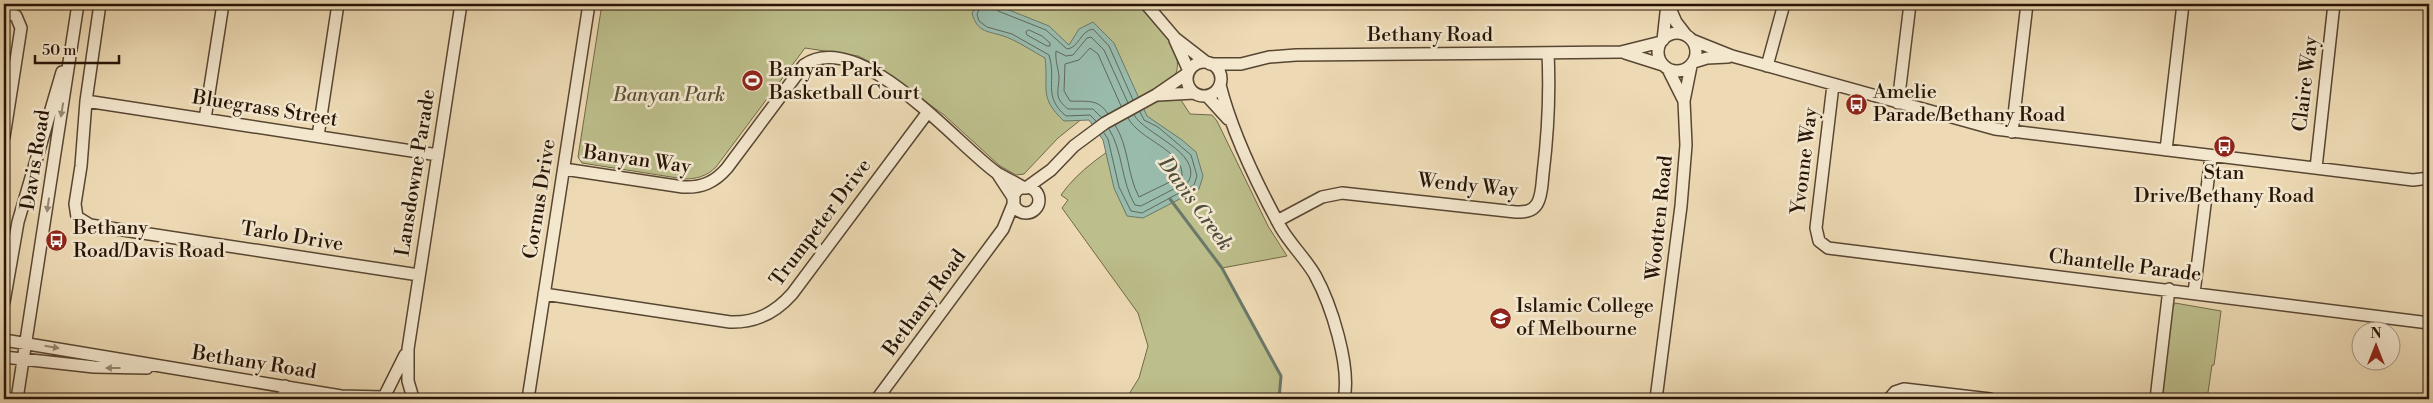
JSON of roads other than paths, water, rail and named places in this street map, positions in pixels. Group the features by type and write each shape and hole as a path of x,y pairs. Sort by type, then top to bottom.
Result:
{"street":[{"name":"Davis Road","path":"17,399 78,4"},
{"name":"Tarlo Drive","path":"100,4 86,101 81,166 75,209 77,217 84,223 419,275"},
{"path":"205,119 222,4"},
{"path":"318,136 338,4"},
{"name":"Lansdowne Parade","path":"413,398 408,381 408,349 461,4"},
{"name":"Cornus Drive","path":"528,399 589,4"},
{"path":"1146,4 1175,38 1218,71 1230,122 1277,221 1289,241 1314,274 1326,303 1344,359 1346,380 1344,399"},
{"path":"1668,4 1676,22 1689,37 1697,51 1692,64"},
{"path":"1668,4 1658,54 1666,67 1680,71 1707,58 1732,56"},
{"path":"1767,66 1784,4"},
{"path":"1898,102 1910,4"},
{"path":"2012,132 2027,4"},
{"path":"2166,150 2183,4"},
{"name":"Claire Way","path":"2316,168 2334,4"},
{"path":"4,12 16,16 21,28 4,137"},
{"path":"1662,41 1674,33 1689,37 1732,56 1978,125 2012,132 2413,180 2429,186"},
{"path":"1175,38 1188,72 1187,84 1194,93"},
{"name":"Bethany Road","path":"1025,188 1052,170 1074,146 1105,123 1156,95 1196,64 1241,64 1269,57 1296,54 1621,52 1662,41"},
{"name":"Davis Road","path":"4,302 22,207 71,44"},
{"name":"Bethany Road","path":"1621,52 1647,59 1666,67"},
{"name":"Wendy Way","path":"1277,221 1322,197 1342,192 1516,212 1532,209 1537,204 1540,194 1546,149 1549,110 1548,53"},
{"name":"Banyan Way","path":"564,169 683,187 696,187 708,184 718,178 727,168 801,69 809,62 820,58 852,61 865,66 928,112 997,173 1025,188"},
{"name":"Bethany Road","path":"1156,95 1194,93 1207,96 1213,93 1220,83 1241,64"},
{"name":"Wootten Road","path":"1656,399 1685,162 1684,101 1692,64"},
{"name":"Wootten Road","path":"1666,67 1684,101"},
{"name":"Yvonne Way","path":"1819,241 1816,228 1833,85"},
{"path":"1207,96 1230,122"},
{"name":"Bluegrass Street","path":"86,101 438,155"},
{"name":"Trumpeter Drive","path":"544,294 730,322 745,322 768,314 778,309 792,294 928,112"},
{"path":"2194,293 2212,156"},
{"name":"Bethany Road","path":"1039,198 1052,170"},
{"name":"Banyan Way","path":"997,173 1014,200"},
{"path":"2413,180 2429,178"},
{"path":"1025,188 1036,192 1039,198 1038,206 1028,213 1020,212 1014,200 1017,192 1025,188"},
{"name":"Bethany Road","path":"877,399 1003,229 1014,200"},
{"name":"Bethany Road","path":"1003,229 1028,213"},
{"name":"Chantelle Parade","path":"1819,241 1833,249 2169,289 2429,323"},
{"path":"2156,399 2169,289"},
{"name":"Bethany Road","path":"4,340 131,360 162,368 285,386 344,398 384,397 390,392 402,391 413,398"},
{"name":"Lansdowne Parade","path":"384,397 408,349"},
{"name":"Bethany Road","path":"4,357 94,368 162,368"},
{"path":"282,399 285,386"},
{"path":"1889,399 1895,392 1904,389 1990,399"}],"water":[{"path":"978,4 994,4 1049,26 1069,45 1079,29 1093,22 1114,43 1147,116 1196,152 1203,176 1199,189 1143,218 1127,216 1114,188 1103,140 1089,120 1064,121 1056,113 1046,92 1045,58 1011,39 978,26 972,13"}],"waterway":[{"name":"Davis Creek","path":"1170,199 1222,268 1281,376 1279,399"}],"place":[{"name":"Banyan Park Basketball Court","path":"753,81"},
{"name":"Amelie Parade/Bethany Road","path":"1857,104"},
{"name":"Stan Drive/Bethany Road","path":"2224,147"},
{"name":"Bethany Road/Davis Road","path":"57,240"},
{"name":"Islamic College of Melbourne","path":"1500,318"}],"park label":[{"name":"Banyan Park","path":"669,95"}]}
